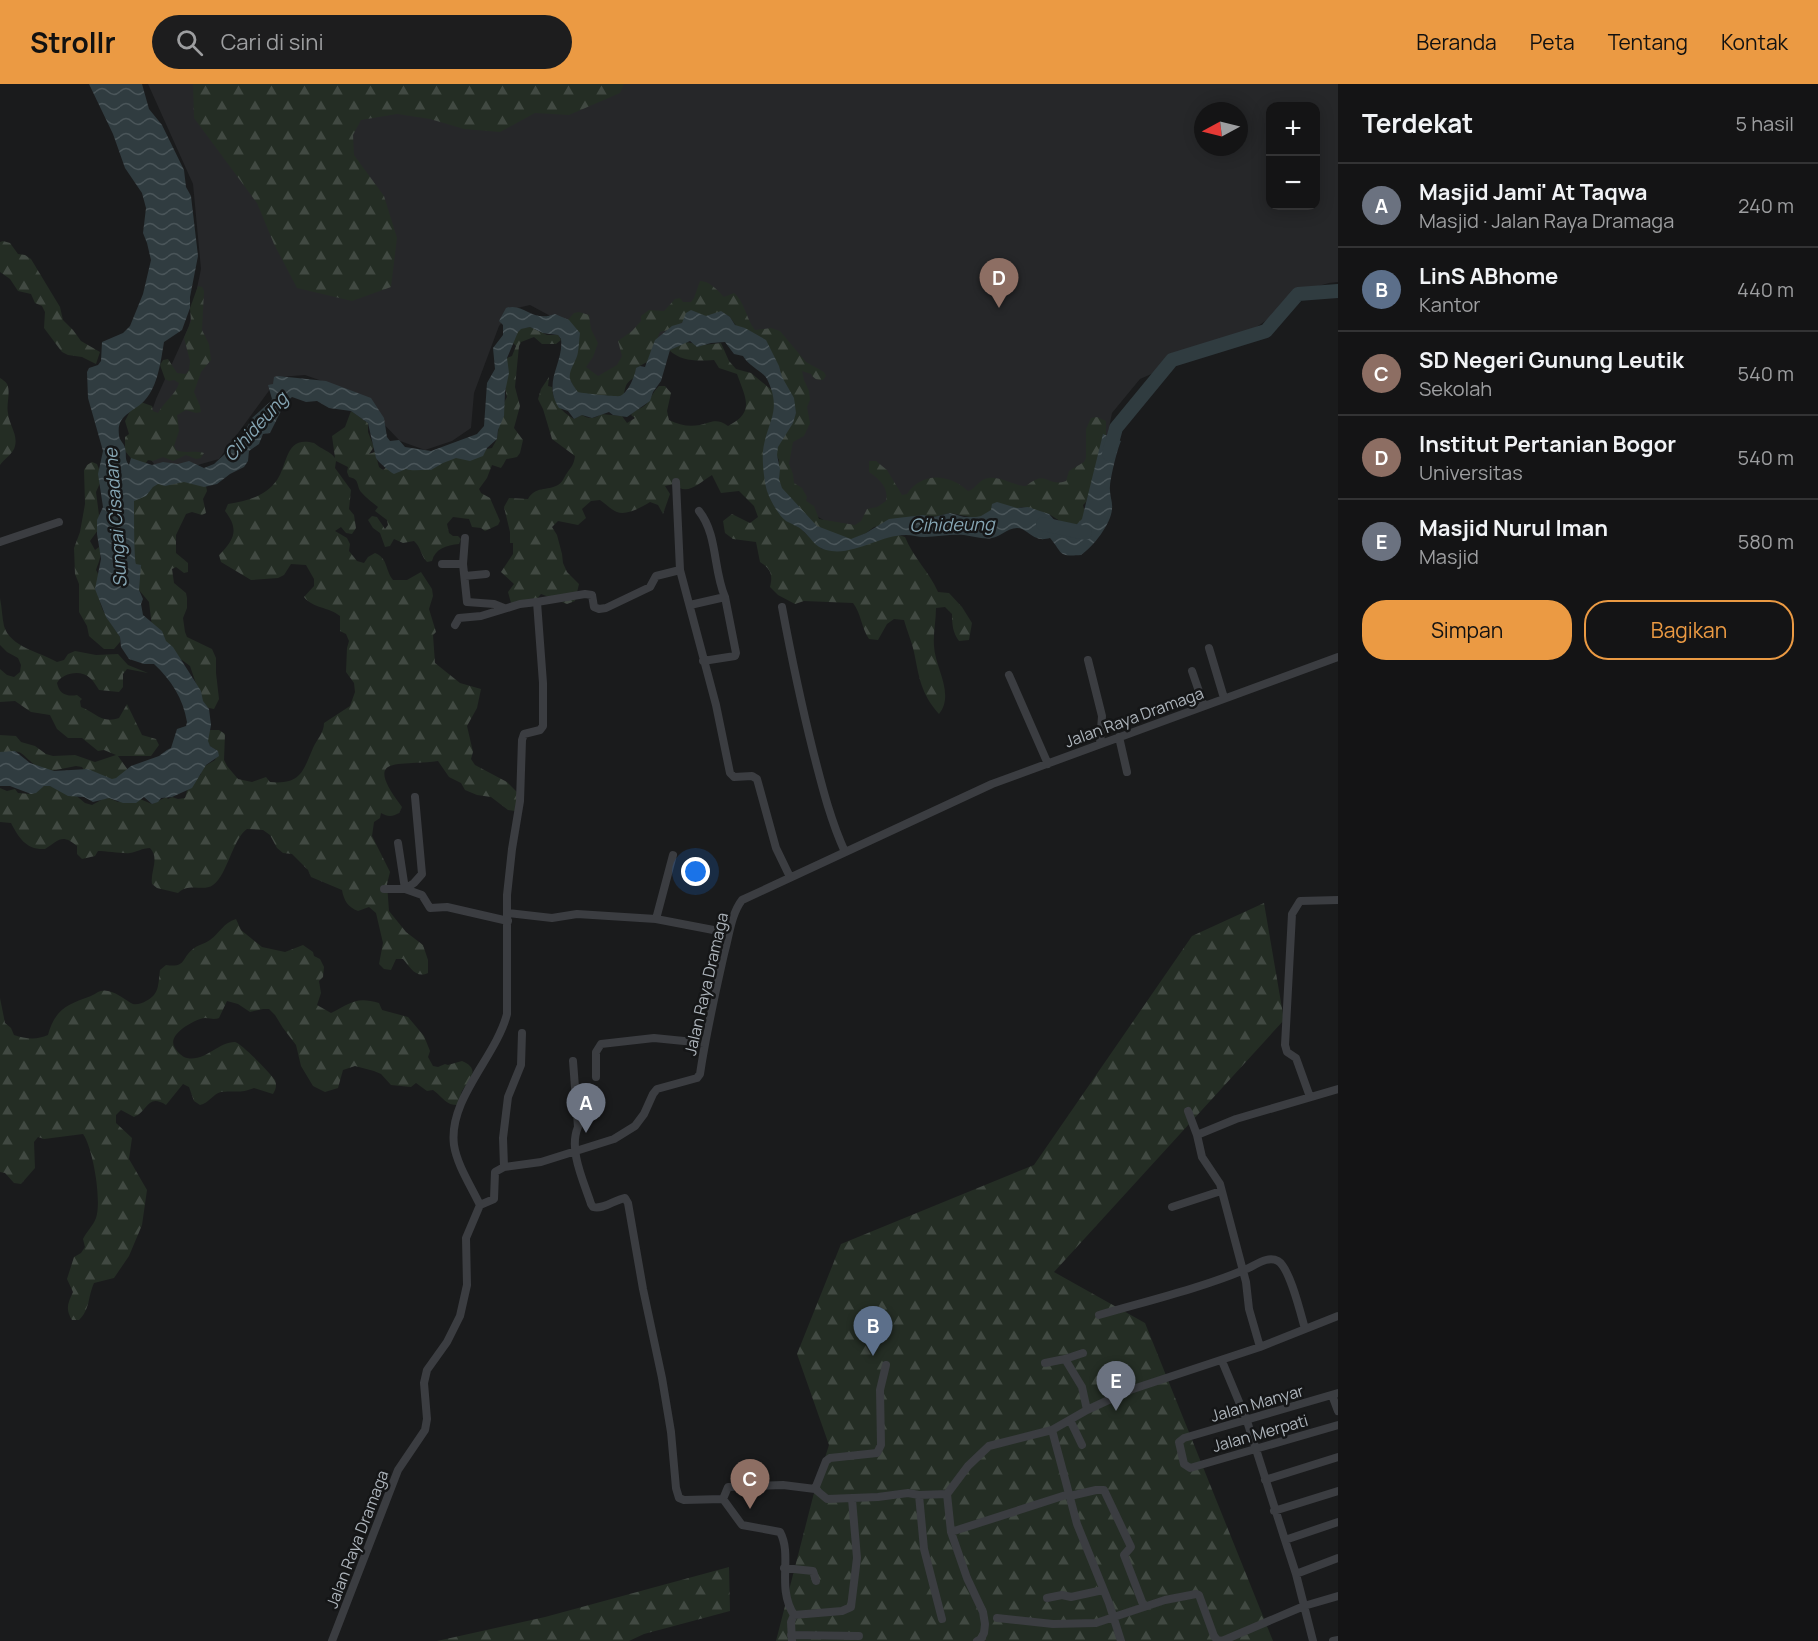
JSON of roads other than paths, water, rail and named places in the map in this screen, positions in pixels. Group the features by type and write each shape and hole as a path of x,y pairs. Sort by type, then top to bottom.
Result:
{"street":[{"path":"676,482 680,570 716,705 730,773 734,777 752,776 757,779 776,848 790,877"},
{"path":"699,511 703,516 712,543 717,577 725,597 736,653 735,656 704,661"},
{"path":"0,542 59,522"},
{"path":"465,538 464,564 467,602 494,603 504,608"},
{"path":"442,564 464,564"},
{"path":"455,625 459,618 481,616 504,608 585,594 592,595 596,608 606,608 650,587 656,576 680,570"},
{"path":"465,576 486,574"},
{"path":"690,605 725,597"},
{"path":"480,1205 455,1147 454,1133 461,1106 501,1031 507,1014 509,873 520,801 522,740 528,733 540,730 544,719 537,602"},
{"path":"782,607 797,687 823,792 845,852"},
{"path":"1209,648 1224,698"},
{"name":"Jalan Raya Dramaga","path":"332,1641 398,1470 425,1430 427,1419 424,1394 427,1370 454,1329 462,1308 467,1285 466,1238 480,1205 494,1200 495,1172 504,1167 541,1162 614,1140 623,1135 644,1114 657,1089 697,1077 700,1074 704,1043 729,933 736,910 742,900 992,784 1338,657"},
{"path":"1088,660 1102,716 1100,744"},
{"path":"1192,671 1204,706"},
{"path":"1010,675 1048,764"},
{"path":"1119,737 1127,772"},
{"path":"405,889 422,874 415,797"},
{"path":"398,843 405,889"},
{"path":"656,919 673,855"},
{"path":"384,889 405,889 422,896 430,908 447,907 508,917 559,918 570,914 656,919 729,933"},
{"path":"1310,1097 1296,1058 1287,1052 1285,1045 1292,914 1300,901 1338,900"},
{"path":"504,1167 503,1138 507,1097 521,1065 522,1033"},
{"path":"596,1077 596,1052 601,1044 654,1038 704,1043"},
{"path":"573,1061 578,1125 575,1134 575,1151 592,1207 598,1209 621,1198 625,1198 628,1203 662,1378 679,1498 684,1500 723,1499"},
{"path":"1197,1135 1236,1119 1338,1089"},
{"path":"1188,1112 1202,1157 1217,1178 1221,1191 1243,1271 1249,1309 1260,1347"},
{"path":"1172,1208 1221,1191"},
{"path":"1100,1315 1243,1271 1268,1259 1282,1264 1305,1329"},
{"path":"977,1641 984,1633 982,1612 951,1532 947,1494 968,1466 989,1446 1052,1430 1130,1390 1222,1361 1338,1316"},
{"path":"1045,1363 1083,1353"},
{"path":"1065,1359 1082,1387 1088,1410"},
{"path":"1222,1361 1247,1421 1296,1574 1313,1641"},
{"path":"815,1489 826,1461 830,1458 877,1453 881,1445 880,1390 886,1365"},
{"path":"1335,1394 1338,1412"},
{"name":"Jalan Manyar","path":"1190,1468 1184,1464 1179,1442 1184,1438 1335,1394"},
{"path":"1070,1420 1082,1446"},
{"name":"Jalan Merpati","path":"1190,1468 1338,1425"},
{"path":"1052,1430 1077,1524 1121,1641"},
{"path":"1265,1480 1338,1457"},
{"path":"723,1499 728,1487 783,1485 815,1489 827,1499 852,1499 908,1493 947,1494"},
{"path":"951,1532 1069,1495 1095,1490 1104,1491 1131,1547 1124,1555 1144,1607"},
{"path":"1274,1511 1338,1491"},
{"path":"919,1495 924,1549 942,1619"},
{"path":"723,1499 742,1524 780,1532 784,1548 784,1589 794,1615"},
{"path":"794,1615 842,1611 851,1607 856,1558 852,1499"},
{"path":"1285,1540 1338,1522"},
{"path":"1296,1574 1338,1558"},
{"path":"784,1568 813,1571 816,1581"},
{"path":"1047,1598 1062,1595 1071,1597 1103,1590"},
{"path":"997,1618 1053,1624 1096,1623 1165,1600 1196,1594 1199,1595 1214,1636 1217,1640 1222,1641 1304,1606 1338,1596"},
{"path":"794,1615 791,1622 792,1638 859,1636"},
{"path":"1333,1641 1338,1640"}],"water":[{"name":"Sungai Cisadane","path":"89,84 142,84 149,109 162,125 184,170 186,187 191,196 198,256 190,308 182,330 164,342 158,372 149,394 120,422 119,437 126,450 129,465 131,458 152,465 163,462 178,464 189,461 204,468 214,464 233,444 240,440 252,418 270,402 272,399 268,385 273,384 274,377 278,376 326,381 371,398 384,418 387,437 390,441 399,440 405,447 431,451 477,434 484,426 487,383 495,369 493,348 503,335 503,325 499,321 506,308 518,308 540,316 555,314 569,320 580,333 577,355 570,376 574,386 578,392 617,396 623,394 628,388 636,368 645,367 655,340 672,326 682,323 686,313 691,310 706,316 721,311 730,317 735,325 766,340 794,398 796,413 793,423 778,447 779,479 782,488 817,526 851,539 889,519 923,515 934,517 950,513 964,517 976,517 991,510 992,504 997,502 1017,508 1028,507 1049,514 1065,532 1082,519 1103,434 1121,441 1111,481 1111,515 1096,541 1081,555 1061,553 1050,538 1039,539 1017,528 989,538 964,535 924,537 906,535 886,538 846,551 822,549 800,529 786,521 770,499 765,482 763,455 774,409 772,392 763,375 743,356 734,354 725,342 697,347 690,341 670,350 661,381 650,401 627,417 613,415 609,412 592,418 582,415 574,419 568,411 559,408 554,399 553,381 560,356 561,339 558,335 543,333 530,327 521,329 507,358 509,373 504,416 497,439 487,448 483,456 470,461 456,458 431,470 406,469 394,474 376,458 368,423 351,411 329,408 317,401 306,402 292,397 285,403 270,433 263,434 259,444 249,451 248,461 244,467 217,484 204,487 184,482 165,486 158,484 146,496 134,501 135,560 136,564 141,565 139,590 143,599 141,604 143,615 162,631 166,641 173,647 201,691 203,701 209,709 211,725 208,741 210,746 218,751 219,756 206,765 192,788 172,797 161,798 152,804 144,797 136,803 123,803 109,798 93,802 84,797 68,796 50,786 44,786 31,794 10,786 0,786 0,752 15,751 30,763 54,771 88,769 112,779 131,766 159,756 171,748 177,729 186,726 187,722 179,697 160,670 154,664 144,664 129,659 121,647 120,637 106,617 95,589 101,559 97,520 103,507 98,474 103,451 88,398 87,372 89,368 98,365 101,361 102,342 123,333 130,326 143,294 151,260 143,233 146,208 142,193 125,168 113,134"}],"waterway":[{"name":"Cihideung","path":"1109,454 1116,428 1172,360 1266,331 1298,294 1338,291"},
{"name":"Cihideung","path":"1043,524 1085,533"}],"place":[{"name":"Institut Pertanian Bogor","path":"999,308"},
{"name":"Masjid Jami' At Taqwa","path":"586,1133"},
{"name":"LinS ABhome","path":"873,1356"},
{"name":"Masjid Nurul Iman","path":"1116,1411"},
{"name":"SD Negeri Gunung Leutik","path":"750,1509"}]}
